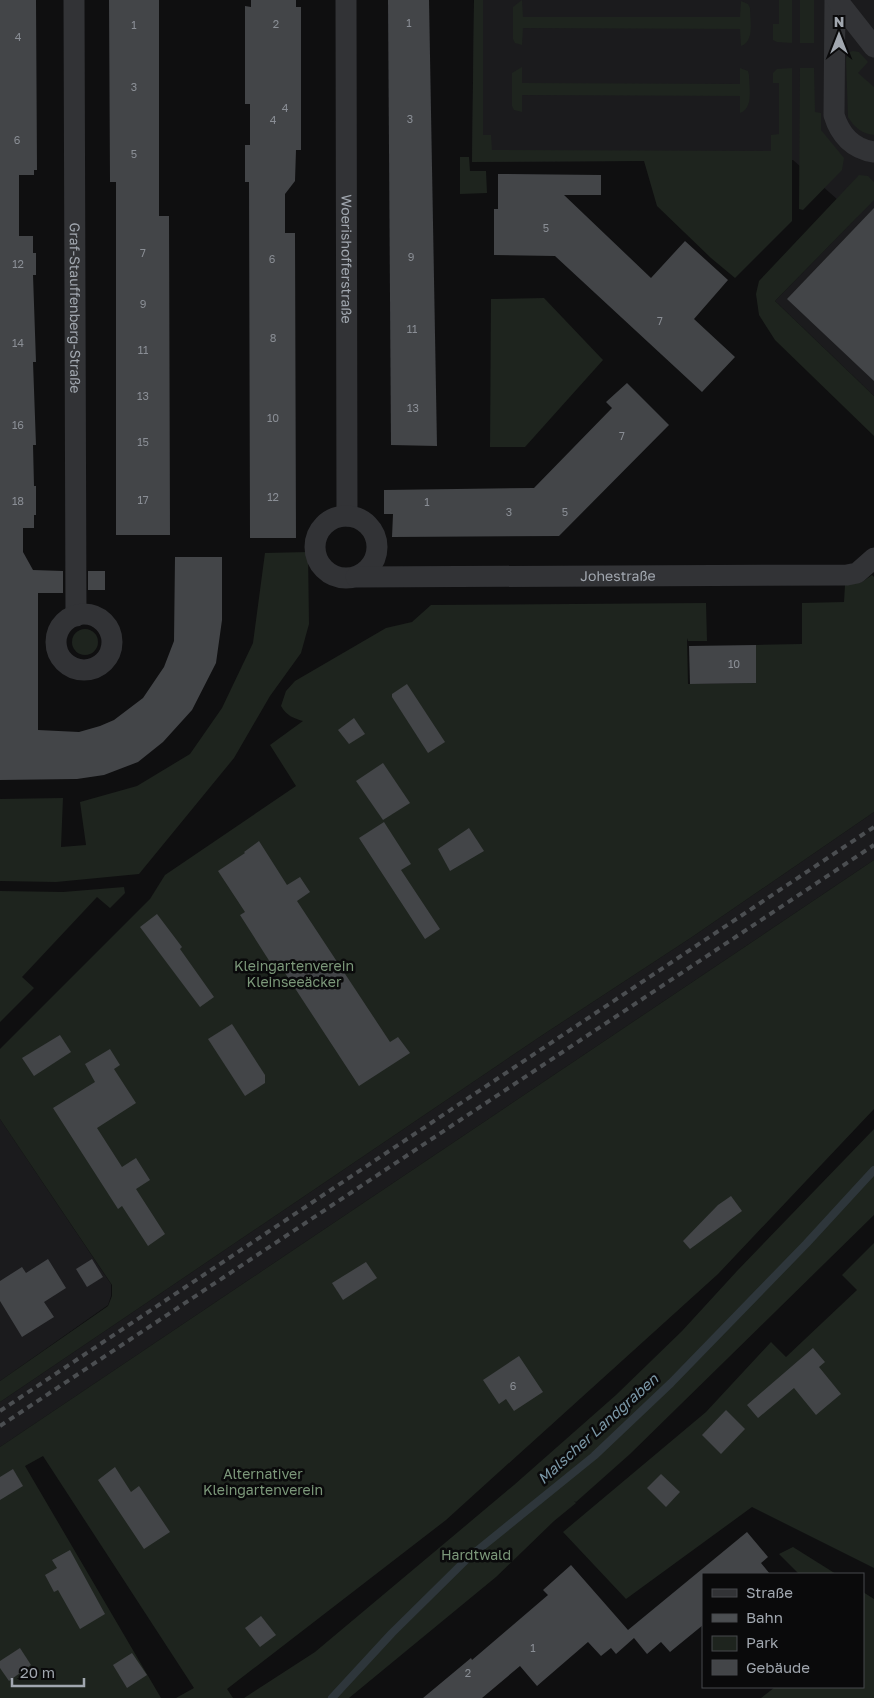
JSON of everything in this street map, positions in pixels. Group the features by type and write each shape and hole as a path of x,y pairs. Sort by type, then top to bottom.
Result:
{"street":[{"name":"Graf-Stauffenberg-Straße","path":"74,0 76,616"},
{"name":"Woerishofferstraße","path":"346,0 347,516"},
{"path":"836,0 874,48"},
{"path":"836,0 834,115 837,125 848,140 857,147 874,152"},
{"path":"347,516 361,520 370,527 377,545 375,558 366,570 356,577 347,578 336,577 327,572 315,556 315,545 322,527 333,519 347,516"},
{"name":"Johestraße","path":"356,577 847,575 857,573 874,558"}],"shaded area":[{"path":"474,0 874,0 874,396 775,301 857,217 793,160 472,162"},
{"path":"874,812 874,860 0,1447 0,1402 544,1034 692,937"},
{"path":"0,1119 111,1284 111,1296 108,1305 0,1381"}],"green space":[{"path":"474,0 483,0 483,135 491,135 492,150 771,151 771,135 779,134 779,83 773,83 773,73 777,69 792,68 792,221 735,278 711,258 657,206 644,161 472,162"},
{"path":"522,0 523,17 740,17 741,1 748,4 750,8 751,30 748,40 741,46 740,29 523,28 522,45 515,43 513,39 513,7"},
{"path":"779,0 792,0 792,43 773,40 773,24 779,24"},
{"path":"800,0 814,0 814,43 800,43"},
{"path":"849,52 859,52 868,62 858,73 874,87 874,135 859,129 848,117 846,59"},
{"path":"522,67 522,83 740,84 740,68 748,71 750,97 747,107 740,113 740,96 522,95 522,112 514,110 512,106 512,73"},
{"path":"800,68 814,68 815,112 821,113 821,130 844,158 842,170 803,210 799,209"},
{"path":"460,157 469,157 470,171 486,171 487,193 460,194"},
{"path":"859,175 868,176 874,182 874,200 775,301 874,396 874,436 775,340 759,315 756,294 759,281"},
{"path":"544,298 603,360 525,447 490,447 491,299"},
{"path":"308,552 309,624 301,653 270,696 234,758 139,874 56,882 0,881 0,799 63,798 61,847 86,845 80,802 137,786 190,754 222,708 253,643 265,553"},
{"name":"Kleingartenverein Kleinseeäcker","path":"872,575 874,577 874,812 692,937 544,1034 0,1402 0,1381 108,1306 112,1296 112,1285 0,1119 0,1049 150,899 165,875 296,786 270,745 303,721 290,716 281,706 286,691 295,681 386,628 412,622 431,605 706,603 707,641 688,641 687,638 688,684 756,683 756,645 802,644 802,603 844,602 845,585 862,582"},
{"path":"85,629 95,632 98,642 95,652 85,655 75,652 72,642 75,632"},
{"name":"Alternativer Kleingartenverein","path":"874,860 874,1109 718,1274 446,1520 227,1689 233,1698 176,1698 194,1688 43,1456 25,1466 161,1698 0,1698 0,1447"},
{"path":"124,887 125,893 110,908 97,897 22,977 34,988 0,1022 0,891 63,892"},
{"name":"Hardtwald","path":"874,1129 874,1215 630,1454 576,1502 574,1501 576,1503 554,1521 496,1577 349,1698 244,1698 315,1652 514,1485 616,1395 682,1331"},
{"path":"874,1243 874,1568 752,1507 626,1599 563,1532 706,1412 771,1342 786,1357 857,1290 842,1275"},
{"path":"793,1547 834,1573 798,1573 779,1554"},
{"path":"864,1593 874,1599 874,1698 761,1698 774,1688 864,1688"}],"building":[{"path":"0,0 36,0 37,170 34,170 34,175 19,175 19,236 33,236 33,253 36,253 36,275 33,275 36,362 33,362 36,445 33,445 36,515 34,515 34,528 23,528 23,552 33,570 63,571 63,593 38,593 38,730 79,732 100,726 114,720 143,698 164,667 174,641 175,557 222,557 222,620 216,663 192,710 163,742 138,762 104,775 77,779 0,780"},
{"path":"109,0 159,0 159,216 169,216 170,535 116,535 116,182 110,182"},
{"path":"251,0 296,0 296,7 301,7 301,150 296,150 295,181 285,194 285,233 295,233 296,538 250,538 249,182 245,182 245,145 250,145 250,104 245,104 245,6 251,7"},
{"path":"388,0 429,0 437,446 391,445"},
{"path":"498,174 601,175 601,195 564,195 651,278 685,241 728,280 694,319 735,357 702,392 555,256 494,255 494,209 498,209"},
{"path":"874,208 874,381 787,299"},
{"path":"627,383 669,425 559,536 392,537 393,514 384,514 384,490 534,488 612,408 606,402"},
{"path":"88,571 105,571 105,590 88,590"},
{"path":"756,645 756,683 690,684 689,646"},
{"path":"407,684 445,742 428,753 392,697 392,694"},
{"path":"354,718 365,734 349,744 338,730"},
{"path":"383,763 410,803 383,820 356,781"},
{"path":"384,822 411,864 401,870 440,929 425,939 359,838"},
{"path":"469,828 484,851 450,871 438,849"},
{"path":"259,841 287,885 300,877 310,892 297,901 390,1042 398,1037 410,1053 359,1086 283,970 277,973 240,915 245,912 218,871"},
{"path":"157,914 182,947 180,949 214,997 200,1007 140,927"},
{"path":"232,1024 265,1075 265,1083 245,1096 208,1039"},
{"path":"60,1035 71,1052 34,1076 22,1058"},
{"path":"110,1049 120,1065 114,1069 136,1103 97,1128 122,1167 136,1158 150,1180 136,1189 165,1234 148,1246 122,1206 118,1209 53,1108 95,1082 85,1064"},
{"path":"731,1196 742,1211 690,1249 683,1241 718,1205"},
{"path":"48,1259 66,1288 44,1302 54,1317 22,1337 0,1301 0,1281 22,1267 26,1273"},
{"path":"92,1259 103,1277 87,1287 76,1269"},
{"path":"366,1262 377,1278 343,1300 332,1283"},
{"path":"813,1348 825,1362 819,1367 841,1394 816,1415 794,1388 758,1418 747,1405"},
{"path":"519,1356 543,1392 514,1411 506,1399 499,1404 483,1380"},
{"path":"726,1410 745,1429 721,1454 702,1435"},
{"path":"115,1467 131,1492 139,1486 170,1532 144,1549 98,1480"},
{"path":"13,1469 23,1486 0,1500 0,1477"},
{"path":"661,1474 680,1492 666,1507 647,1488"},
{"path":"747,1532 768,1557 761,1563 769,1573 702,1573 702,1626 670,1652 661,1642 647,1654 634,1638 616,1654 611,1648 601,1656 588,1642 537,1686 520,1666 482,1698 423,1698 471,1658 472,1660 548,1595 543,1590 571,1565 628,1630"},
{"path":"70,1550 105,1614 80,1629 58,1590 54,1592 45,1575 57,1568 52,1560"},
{"path":"261,1616 276,1635 260,1647 245,1628"},
{"path":"20,1648 31,1665 9,1681 0,1668 0,1661"},
{"path":"132,1653 147,1675 127,1688 113,1665"}],"waterway":[{"name":"Malscher Landgraben","path":"332,1698 392,1633 468,1558 594,1456 671,1383 806,1244 874,1170"}],"railway":[{"path":"0,1411 874,827"},
{"path":"0,1426 874,845"}]}
